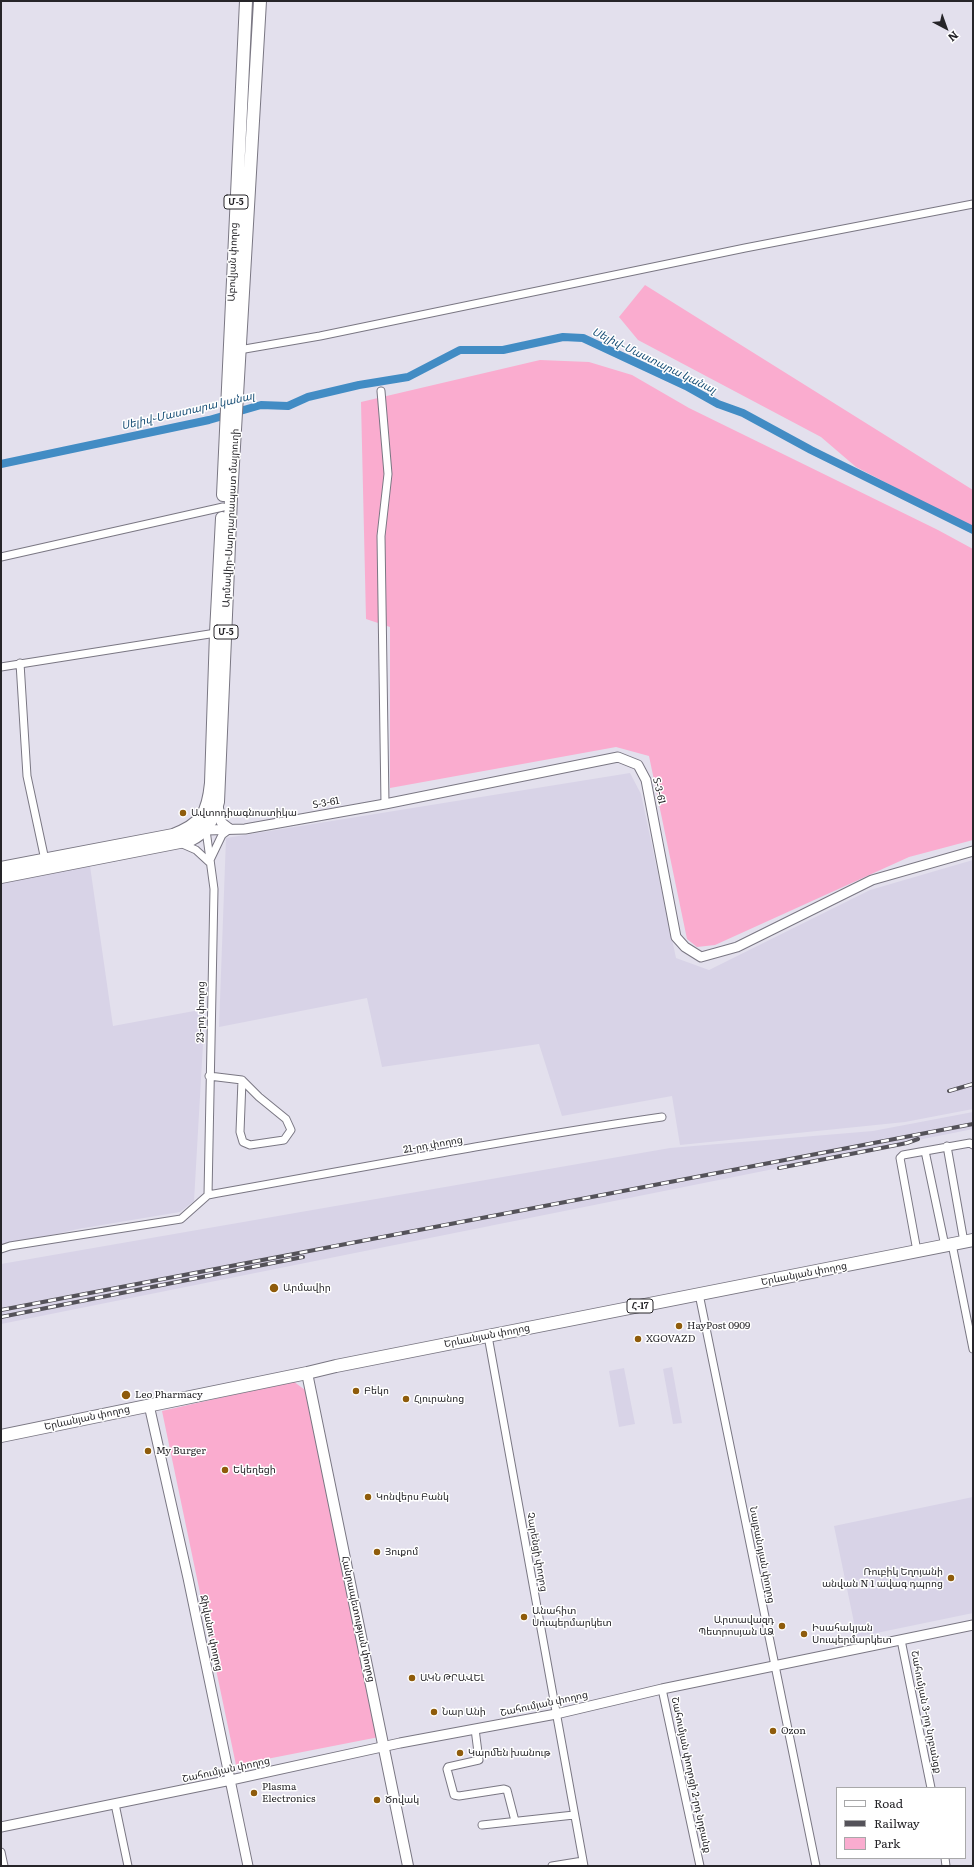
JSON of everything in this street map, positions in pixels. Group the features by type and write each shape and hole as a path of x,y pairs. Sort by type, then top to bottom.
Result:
{"highway":[{"name":"Աբովյան փողոց","path":"232,401 246,1"},
{"name":"Աբովյան փողոց","path":"232,401 239,350 236,319 260,1"},
{"name":"Արմավիր-Սարդարապատ մայրուղի","path":"201,826 201,818 209,801 211,783 216,634 223,507 232,401"},
{"name":"Արմավիր-Սարդարապատ մայրուղի","path":"201,826 215,814 218,803 230,431"},
{"path":"1,878 179,843 198,836 201,826"},
{"path":"1,868 173,835 201,826"},
{"name":"Երևանյան փողոց","path":"1,1436 336,1366 959,1243"}],"main road":[{"name":"Հանրապետության փողոց","path":"308,1373 408,1866"}],"street":[{"path":"239,350 320,336 745,248 973,204"},
{"path":"381,391 388,474 381,536 385,804"},
{"path":"1,557 223,507"},
{"path":"1,667 216,634"},
{"path":"20,663 26,776 45,860"},
{"name":"Տ-3-61","path":"201,826 245,829 385,804 618,758 638,765 646,780 676,937 685,947 701,957 737,947 872,880 973,851"},
{"path":"179,843 196,850 209,862 214,848 222,835 230,829 221,822 218,803"},
{"name":"23-րդ փողոց","path":"201,826 214,889 209,1076 208,1195"},
{"path":"209,1076 242,1080 259,1097 286,1119 291,1130 284,1140 250,1145 243,1142 240,1132 242,1080"},
{"name":"21-րդ փողոց","path":"208,1195 479,1148 548,1133 662,1117"},
{"path":"917,1251 900,1158 903,1155 947,1146 970,1143 973,1145"},
{"path":"947,1146 973,1349"},
{"path":"925,1151 959,1243"},
{"path":"1,1249 10,1246 181,1219 208,1195"},
{"name":"Նալբանդյան փողոց","path":"699,1294 816,1866"},
{"name":"Չարենցի փողոց","path":"488,1336 583,1864"},
{"name":"Ջիվանու փողոց","path":"149,1405 248,1866"},
{"name":"Շահումյան փողոց","path":"1,1827 384,1747 556,1714 774,1665 973,1625"},
{"name":"Շահումյան 3-րդ նրբանցք","path":"901,1640 931,1787"},
{"name":"Շահումյան փողոցի 2-րդ նրբանք","path":"662,1689 700,1866"},
{"path":"475,1729 479,1760 448,1767 447,1769 454,1795 459,1796 504,1789 507,1790 515,1821"},
{"path":"115,1804 128,1866"},
{"path":"482,1825 574,1815"},
{"path":"1,1852 4,1866"},
{"path":"552,1866 583,1864"}],"shaded area":[{"path":"630,773 641,794 676,958 709,970 870,890 973,860 973,1109 905,1122 680,1145 672,1096 562,1116 539,1044 382,1067 367,998 219,1027 226,838"},
{"path":"90,866 113,1026 205,1009 194,1201 180,1212 78,1229 1,1247 1,883"},
{"path":"973,1112 973,1129 1,1324 1,1264 670,1148 873,1131"},
{"path":"672,1367 682,1423 673,1424 663,1369"},
{"path":"624,1368 635,1424 619,1427 609,1371"},
{"path":"973,1497 973,1613 857,1637 834,1526"}],"green space":[{"path":"645,285 973,490 973,528 856,467 821,437 638,340 619,317"},
{"path":"540,360 589,362 632,375 689,408 938,530 973,549 973,840 909,857 715,945 697,947 687,939 649,756 616,747 390,788 390,627 366,619 361,402"},
{"path":"293,1381 309,1393 379,1737 236,1765 162,1411"}],"waterway":[{"name":"Սելիվ֊Մաստարա կանալ","path":"1,464 209,420 261,405 288,406 308,397 359,385 408,377 460,350 503,350 563,337 583,338 686,386 718,404 743,413 811,450 973,530"}],"railway":[{"path":"949,1091 973,1084"},
{"path":"1,1310 973,1124"},
{"path":"779,1168 907,1143 918,1139"},
{"path":"1,1317 303,1257"}],"place":[{"name":"Ավտոդիագնոստիկա","path":"183,813"},
{"name":"Արմավիր","path":"274,1288"},
{"name":"HayPost 0909","path":"679,1326"},
{"name":"XGOVAZD","path":"638,1339"},
{"name":"Բեկո","path":"356,1391"},
{"name":"Leo Pharmacy","path":"126,1395"},
{"name":"Հյուրանոց","path":"406,1399"},
{"name":"My Burger","path":"148,1451"},
{"name":"Եկեղեցի","path":"225,1470"},
{"name":"Կոնվերս Բանկ","path":"368,1497"},
{"name":"Յուքոմ","path":"377,1552"},
{"name":"Ռուբիկ Եղոյանի անվան N 1 ավագ դպրոց","path":"951,1578"},
{"name":"Անահիտ Սուպերմարկետ","path":"524,1617"},
{"name":"Արտավազդ Պետրոսյան ԱՁ","path":"782,1626"},
{"name":"Իսահակյան Սուպերմարկետ","path":"804,1634"},
{"name":"ԱԿՆ ԹՐԱՎԵԼ","path":"412,1678"},
{"name":"Նար Անի","path":"434,1712"},
{"name":"Ozon","path":"773,1731"},
{"name":"Կարմեն խանութ","path":"460,1753"},
{"name":"Plasma Electronics","path":"254,1793"},
{"name":"Ծովակ","path":"377,1800"}]}
